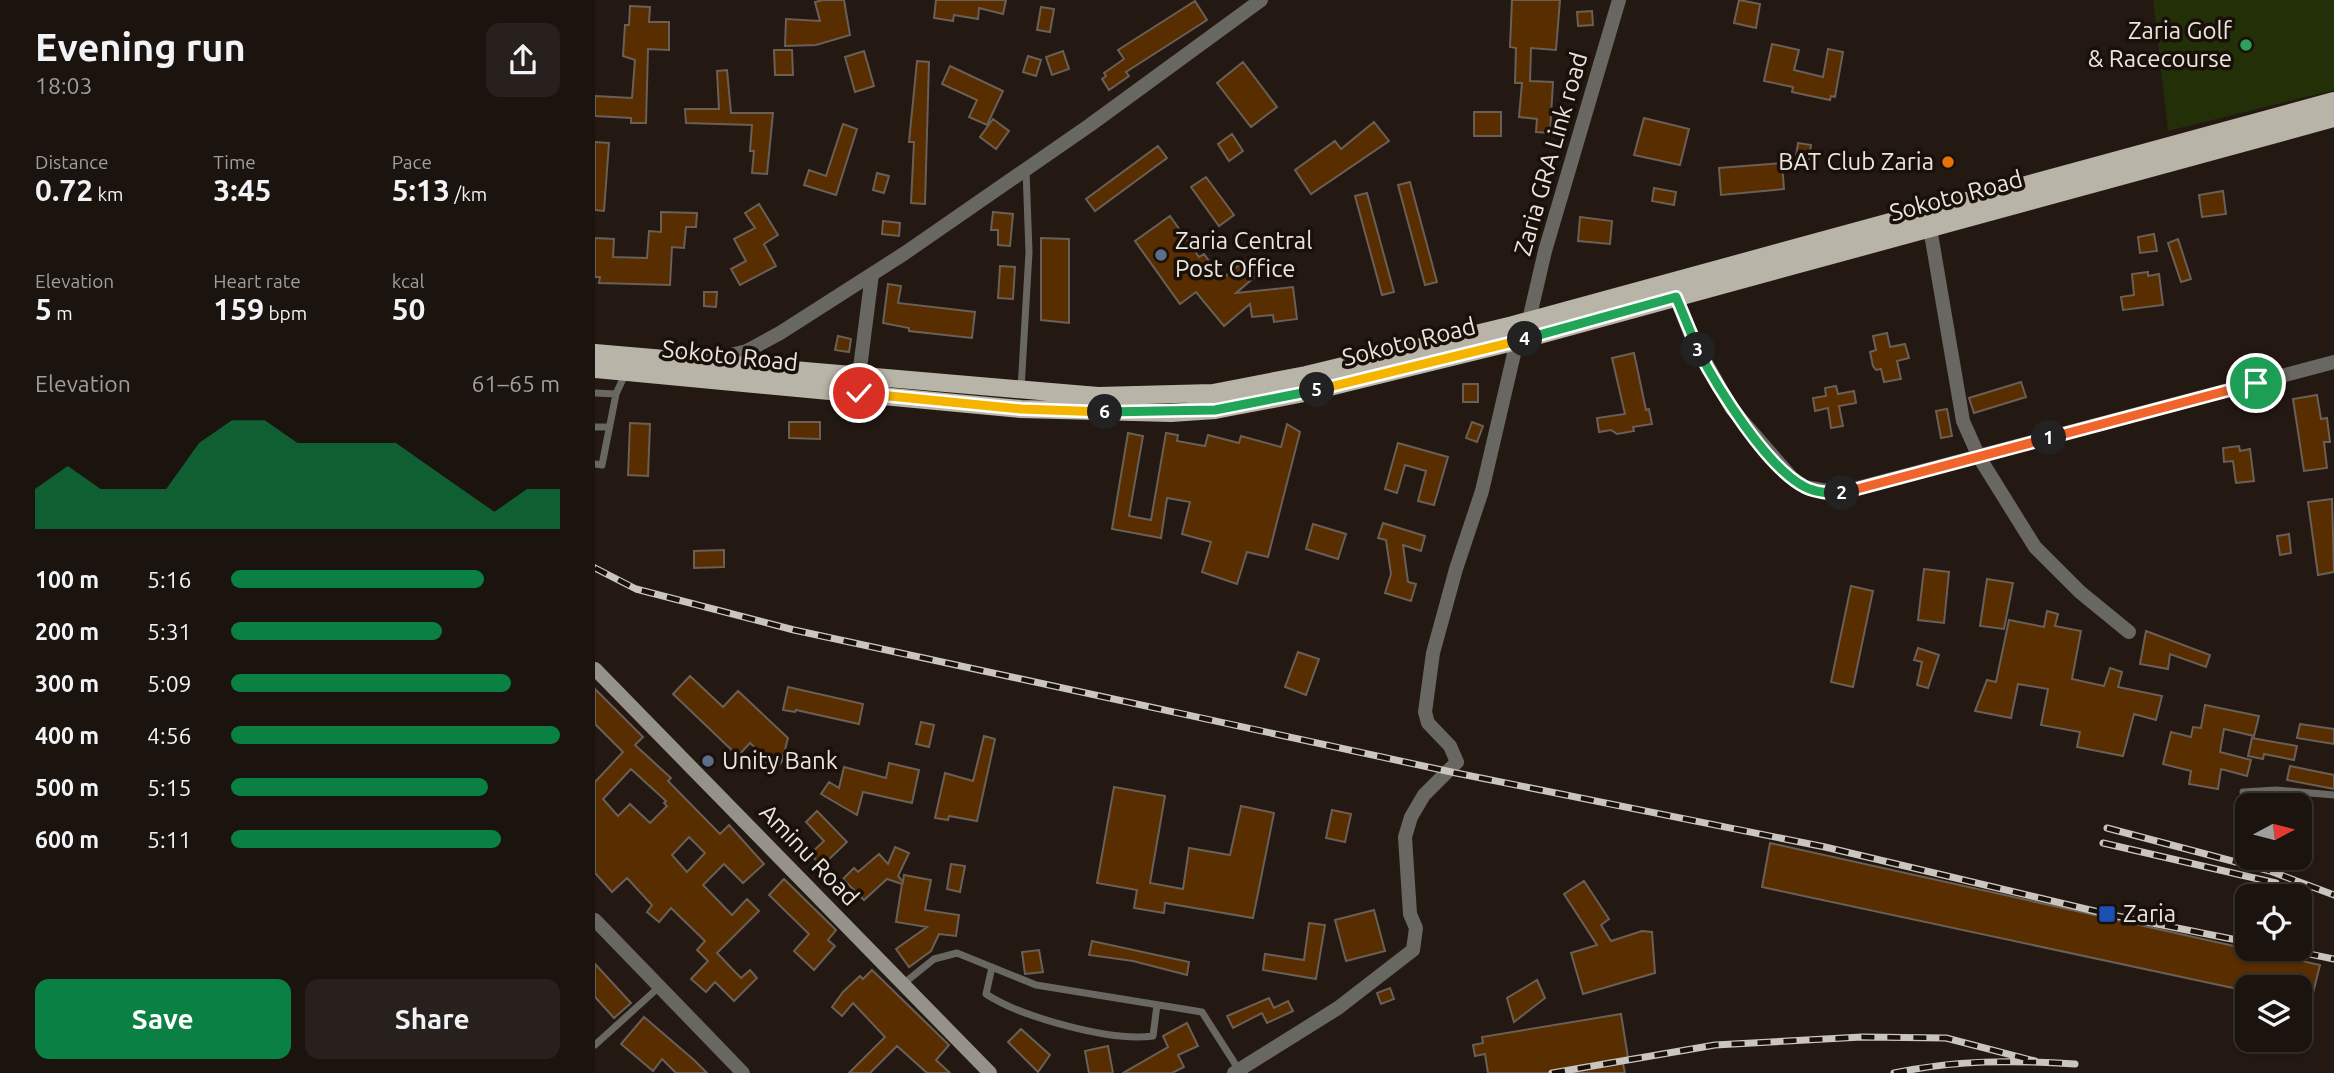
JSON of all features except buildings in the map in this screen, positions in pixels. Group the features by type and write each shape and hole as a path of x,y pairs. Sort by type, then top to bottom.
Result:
{"main road":[{"name":"Sokoto Road","path":"595,353 1098,396 1213,393 1305,375 1529,320 2334,101"},
{"name":"Sokoto Road","path":"595,369 1021,409 1171,413 1215,410 1263,402 1517,341 2334,118"}],"street":[{"path":"705,361 747,351 872,274 1026,169 1261,0"},
{"name":"Zaria GRA Link road","path":"1529,320 1545,251 1619,0"},
{"path":"1930,228 1963,421 1979,457 2035,547 2080,592 2129,632"},
{"path":"859,376 872,274"},
{"path":"1676,297 1692,338 1732,409 1770,455 1805,487 1839,494 2334,362"},
{"path":"1236,1071 1338,1008 1413,950 1416,928 1411,914 1405,837 1411,817 1424,795 1457,762 1450,746 1428,723 1426,712 1433,653 1456,569 1482,491 1517,341"},
{"name":"Aminu Road","path":"595,668 990,1073"},
{"path":"595,920 743,1073"}],"lane":[{"path":"1021,390 1029,252 1026,169"},
{"path":"595,464 602,465 616,394 627,371"},
{"path":"595,393 616,394"},
{"path":"595,427 609,427"},
{"path":"2243,792 2276,790 2334,795"},
{"path":"903,984 934,959 957,953 1036,985 1202,1012 1236,1071"},
{"path":"992,967 986,993 1005,1006 1097,1033 1137,1038 1153,1036 1157,1005"},
{"path":"595,1045 659,987"}],"green space":[{"name":"Zaria Golf & Racecourse","path":"2153,0 2334,0 2334,90 2168,131"}],"railway":[{"path":"595,568 636,589 794,630 1456,773 1825,847 2107,914 2235,940"},
{"path":"2107,828 2270,871 2334,895"},
{"path":"2103,843 2276,883"},
{"path":"2312,955 2334,959"},
{"path":"1552,1073 1715,1045 1862,1037 1946,1038 2035,1061"},
{"path":"1894,1073 1984,1062 2075,1064"}],"place":[{"name":"Zaria Golf & Racecourse","path":"2246,45"},
{"name":"BAT Club Zaria","path":"1948,162"},
{"name":"Zaria Central Post Office","path":"1161,255"},
{"name":"Unity Bank","path":"708,761"},
{"name":"Zaria","path":"2107,914"}],"route":[{"path":"859,393 1021,409 1171,413 1215,410 1309,392 1517,341 1676,297 1710,374 1732,409 1770,455 1792,478 1805,487 1839,494 2256,383"}]}
